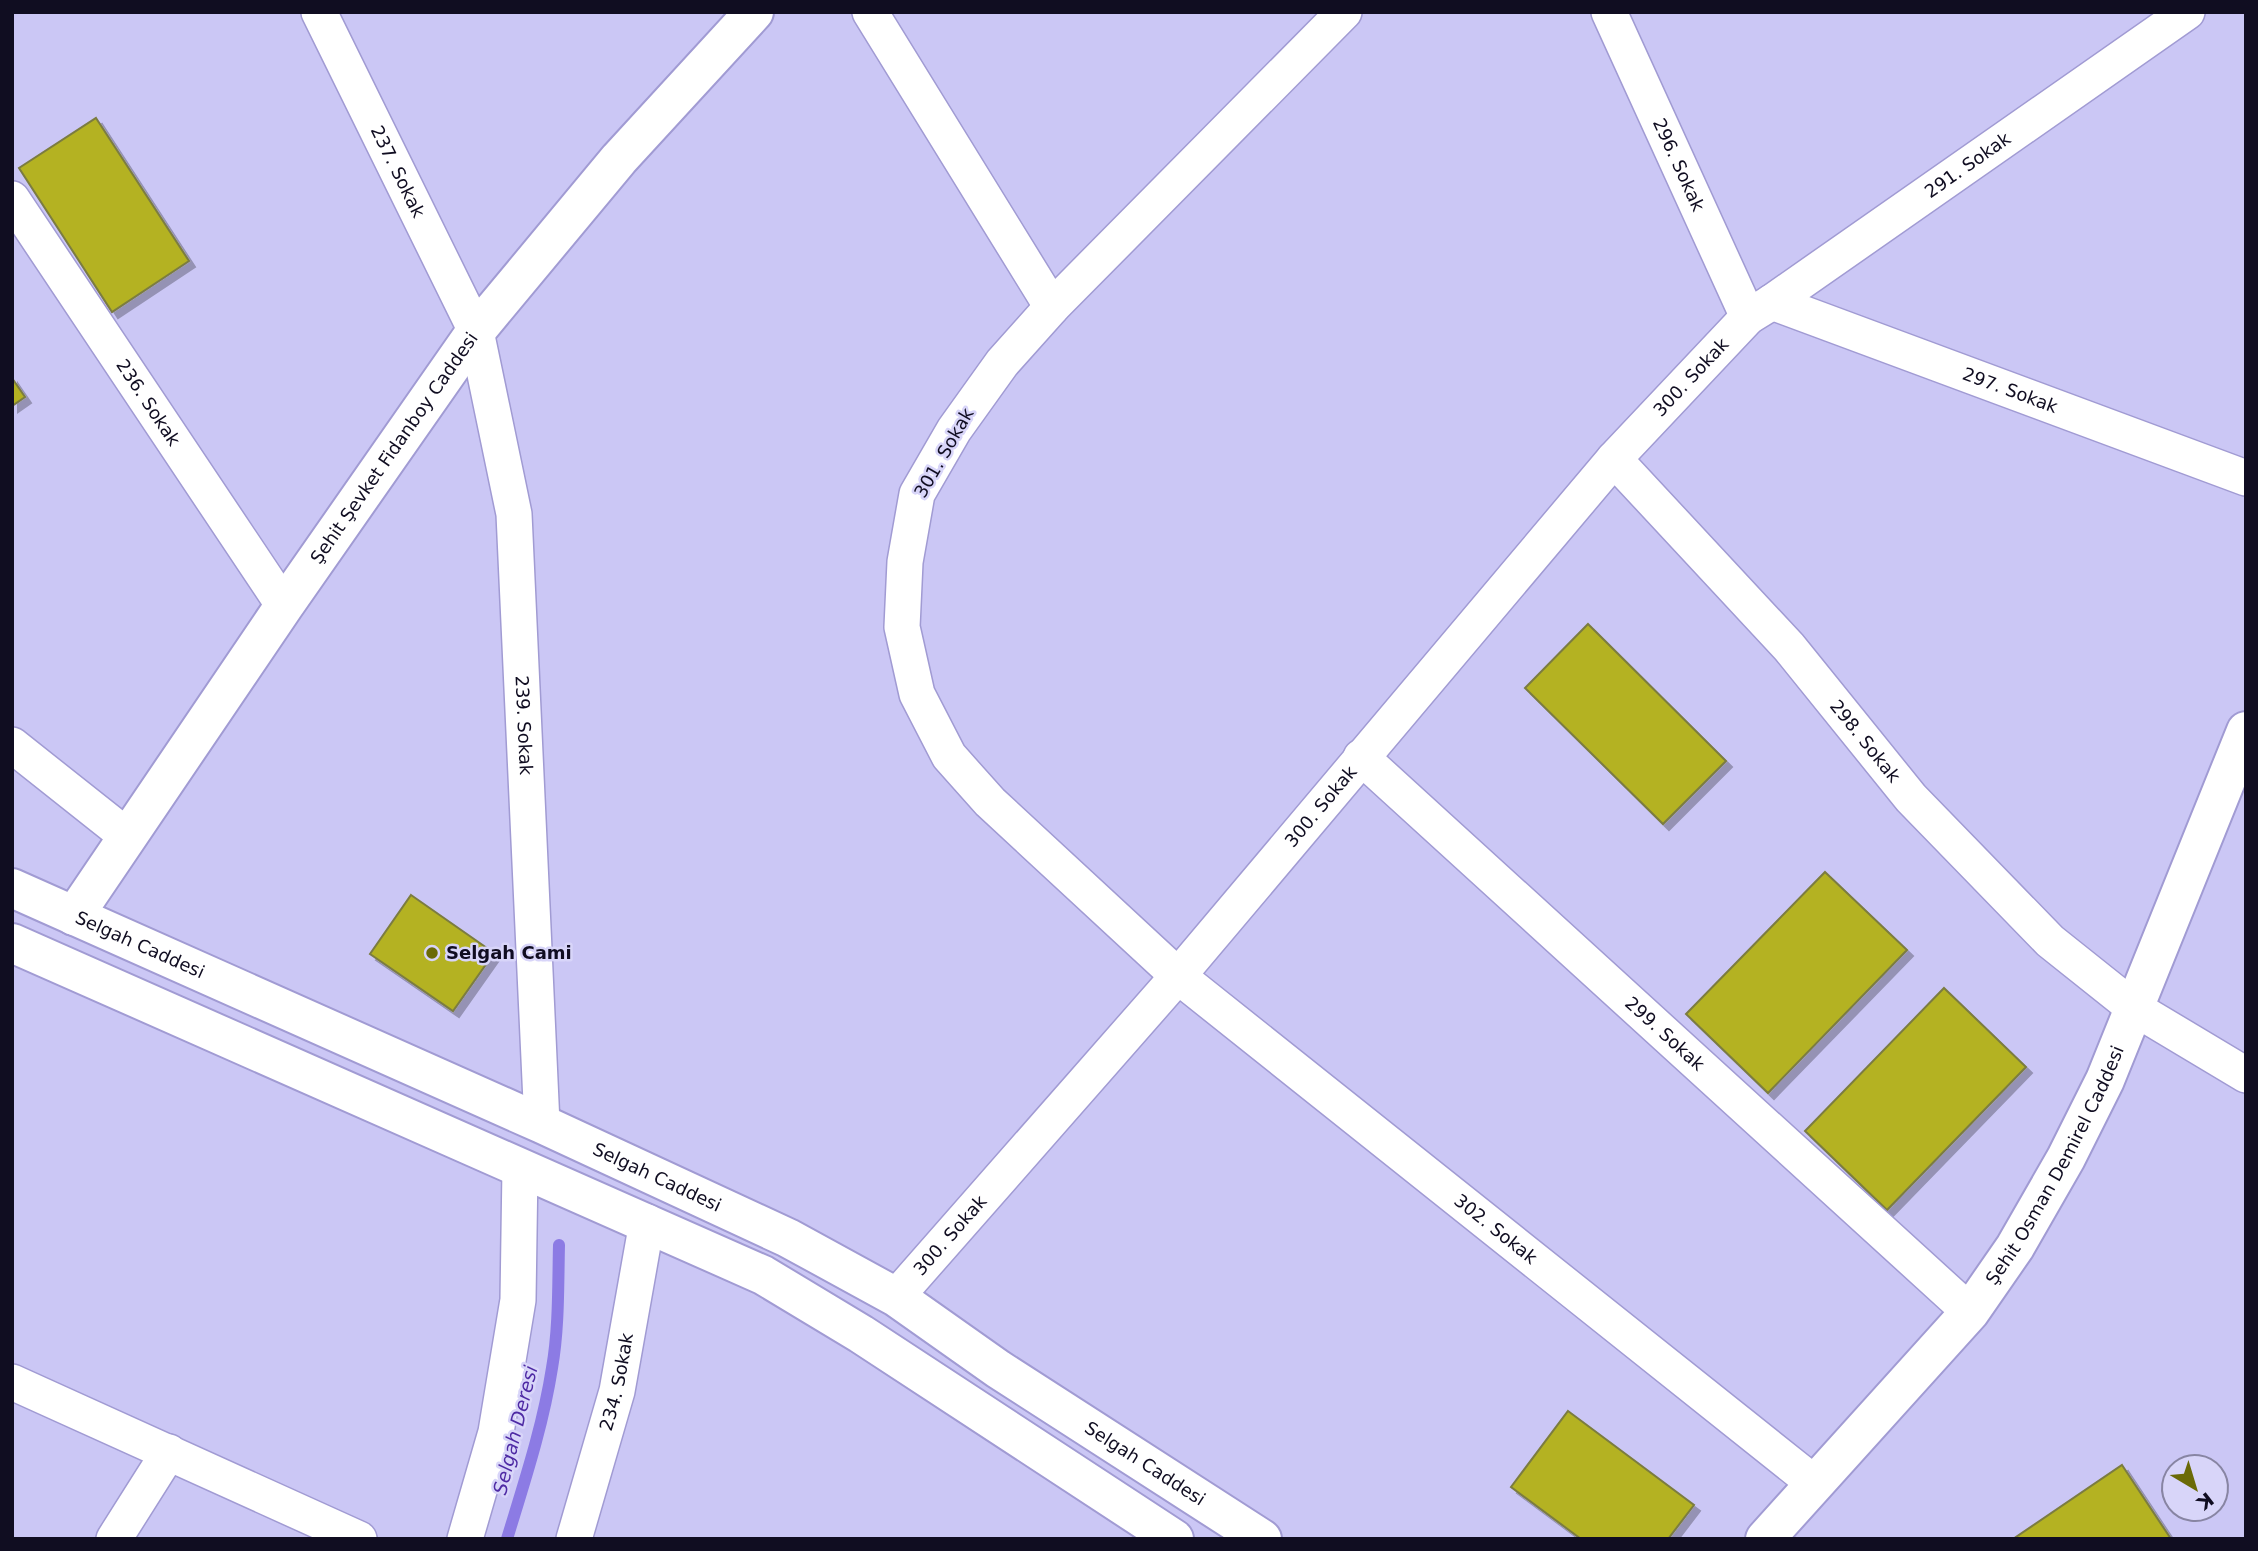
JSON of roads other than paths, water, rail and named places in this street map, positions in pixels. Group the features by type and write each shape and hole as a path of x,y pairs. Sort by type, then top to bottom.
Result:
{"main road":[{"name":"Şehit Şevket Fidanboy Caddesi","path":"74,916 284,606 476,331 619,159 754,12"},
{"name":"Şehit Osman Demirel Caddesi","path":"1765,1539 1970,1312 2015,1247 2066,1158 2105,1080 2246,732"},
{"name":"Selgah Caddesi","path":"12,888 542,1124 788,1238 896,1297 998,1369 1262,1539"},
{"path":"12,943 763,1275 896,1357 1174,1539"}],"street":[{"name":"237. Sokak","path":"319,12 476,331"},
{"path":"870,12 1052,307"},
{"name":"301. Sokak","path":"1178,976 989,802 949,756 917,694 902,627 905,562 917,494 954,430 1002,363 1052,307 1344,12"},
{"name":"296. Sokak","path":"1609,12 1760,310"},
{"name":"291. Sokak","path":"1760,310 2188,12"},
{"name":"236. Sokak","path":"12,199 284,606"},
{"name":"300. Sokak","path":"896,1297 1178,976 1614,459 1760,310"},
{"name":"297. Sokak","path":"1760,310 2246,478"},
{"name":"239. Sokak","path":"476,331 514,513 542,1124"},
{"name":"298. Sokak","path":"1614,459 1789,647 1912,798 2050,941 2134,1008 2246,1075"},
{"path":"12,745 128,837"},
{"name":"299. Sokak","path":"1361,757 1970,1312"},
{"name":"302. Sokak","path":"1178,976 1814,1483"},
{"path":"465,1539 496,1432 518,1300 520,1168"},
{"name":"234. Sokak","path":"575,1539 617,1391 647,1222"},
{"path":"12,1381 359,1539"},
{"path":"114,1539 169,1452"}],"waterway":[{"name":"Selgah Deresi","path":"507,1539 533,1454 548,1390 556,1338 559,1245"}],"place":[{"name":"Selgah Cami","path":"432,953"}]}
